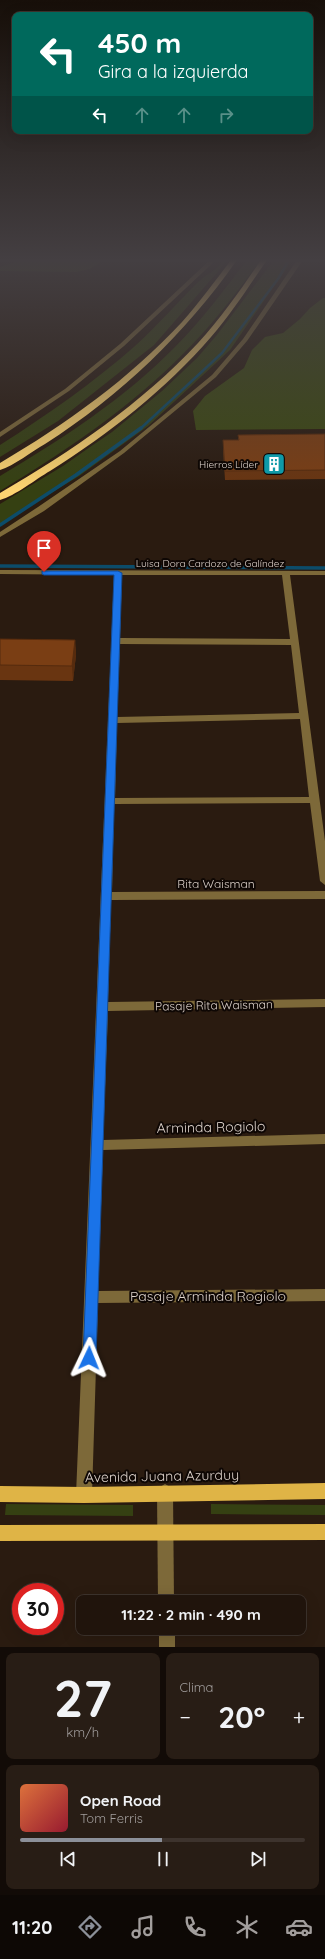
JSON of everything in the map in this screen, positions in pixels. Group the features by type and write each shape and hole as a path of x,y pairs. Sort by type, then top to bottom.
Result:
{"highway":[{"path":"0,467 72,420 127,377 170,337"},
{"path":"0,497 80,447 151,391 188,357 206,337"}],"main road":[{"name":"Avenida Juana Azurduy","path":"0,1494 84,1495 165,1492 325,1490"},
{"path":"0,1533 325,1532"}],"street":[{"path":"0,435 66,390 131,337"},
{"path":"0,534 41,509 122,452 214,376 247,337"},
{"name":"Luisa Dora Cardozo de Galíndez","path":"0,572 325,573"},
{"path":"84,1495 118,573"},
{"path":"286,573 325,881"},
{"path":"116,642 295,642"},
{"path":"113,720 304,716"},
{"path":"110,801 315,800"},
{"name":"Rita Waisman","path":"106,896 325,895"},
{"name":"Pasaje Rita Waisman","path":"102,1006 325,1003"},
{"name":"Arminda Rogiolo","path":"97,1145 325,1139"},
{"name":"Pasaje Arminda Rogiolo","path":"91,1297 325,1296"},
{"path":"165,1492 166,1595"},
{"path":"167,1635 167,1647"}],"green space":[{"path":"145,337 161,337 154,345 58,421 0,457 0,445 69,398 103,373"},
{"path":"184,337 199,337 156,379 107,420 28,474 0,491 0,476 69,433 114,401 175,347"},
{"path":"215,337 239,337 230,350 148,426 79,476 0,524 0,504 63,466 112,432 162,391 197,358"},
{"path":"265,337 325,337 325,429 196,430 193,411 205,396 244,368 252,350"},
{"path":"6,1504 133,1505 133,1516 5,1515"},
{"path":"211,1504 325,1505 325,1515 211,1514"}],"building":[{"name":"Hierros Líder","path":"325,434 325,470 225,471 223,440 239,440 238,435"},
{"path":"0,639 75,640 72,666 0,665"}],"waterway":[{"path":"140,429 222,353 234,337"},
{"path":"0,525 76,475 141,428"},
{"path":"0,566 325,568"}],"place":[{"name":"Hierros Líder","path":"274,464"}],"route":[{"path":"44,572 118,573 89,1358"}]}
